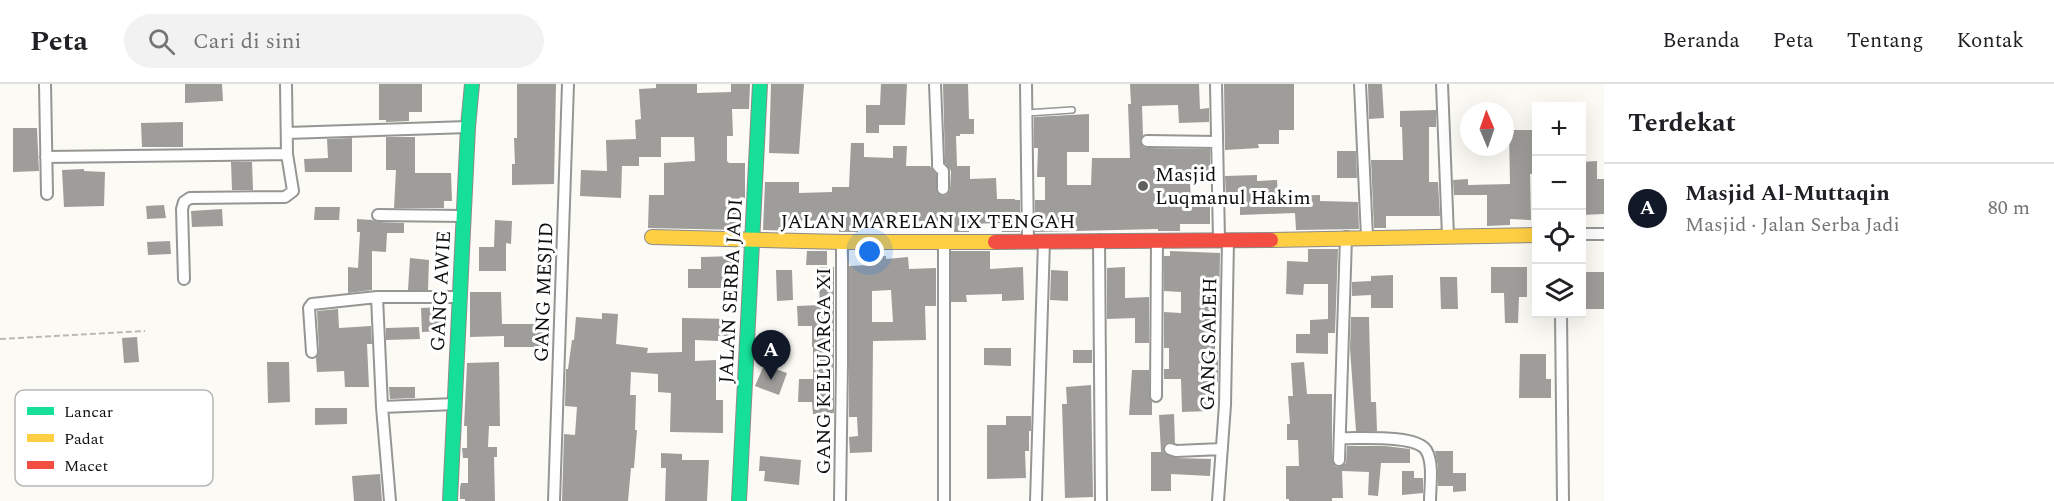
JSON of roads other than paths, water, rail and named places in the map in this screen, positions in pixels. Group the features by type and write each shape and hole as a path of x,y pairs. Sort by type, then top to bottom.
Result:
{"street":[{"path":"45,84 47,194"},
{"path":"184,279 182,209 184,202 190,198 285,197 293,191 287,154 286,84"},
{"name":"GANG AWIE","path":"450,501 472,84"},
{"name":"GANG MESJID","path":"554,501 568,84"},
{"name":"JALAN SERBA JADI","path":"739,501 759,84"},
{"path":"935,84 938,166 943,171 943,189"},
{"path":"1026,84 1028,241"},
{"name":"GANG SALEH","path":"1216,84 1217,142 1224,241 1222,449 1218,501"},
{"path":"1360,84 1367,237"},
{"path":"1442,84 1448,236"},
{"path":"287,133 468,127"},
{"path":"1148,141 1217,142"},
{"path":"46,157 287,154"},
{"path":"378,215 464,216"},
{"path":"1586,234 1604,234"},
{"name":"JALAN MARELAN IX TENGAH","path":"652,237 842,242 1224,241 1532,235"},
{"path":"1339,459 1346,237"},
{"path":"1099,240 1101,501"},
{"path":"1156,240 1156,396"},
{"path":"944,241 944,501"},
{"path":"1036,501 1044,241"},
{"name":"GANG KELUARGA XI","path":"840,501 842,242"},
{"path":"312,351 309,308 312,304 377,297 460,297"},
{"path":"377,297 382,407 390,501"},
{"path":"1561,318 1563,501"},
{"path":"382,407 455,404"},
{"path":"1340,438 1412,441 1419,444 1427,452 1431,471 1430,501"},
{"path":"1170,449 1176,451 1222,449"}],"lane":[{"path":"1027,113 1072,110"}],"place":[{"name":"Masjid Luqmanul Hakim","path":"1143,186"},
{"name":"Masjid Al-Muttaqin","path":"771,380"}]}
